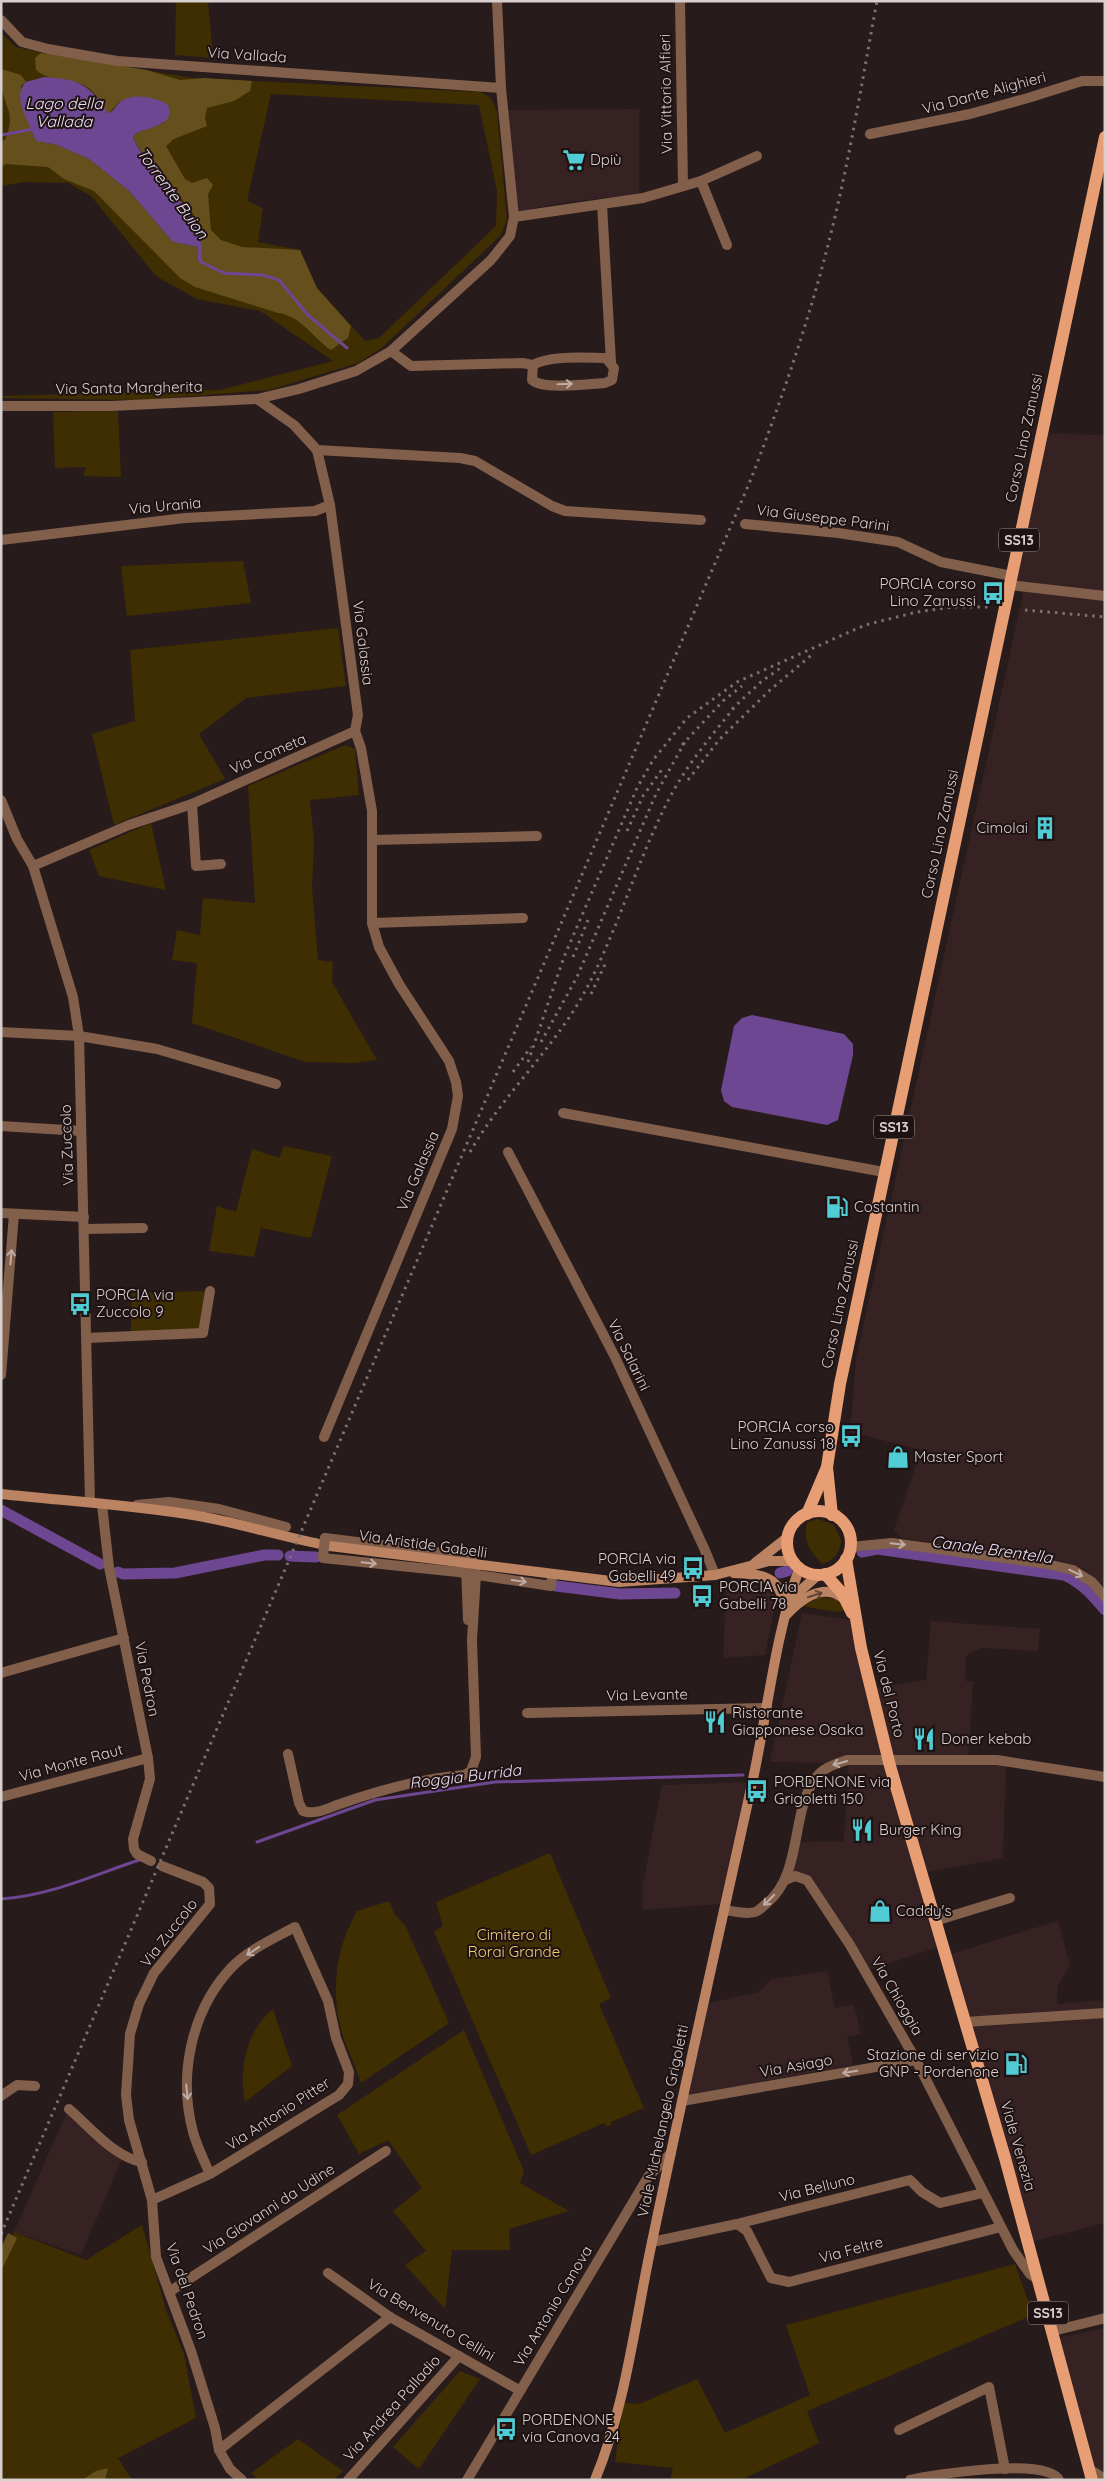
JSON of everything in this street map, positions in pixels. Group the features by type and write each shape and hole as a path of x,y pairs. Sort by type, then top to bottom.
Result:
{"main road":[{"name":"Corso Lino Zanussi","path":"807,1514 827,1467 840,1384 884,1172 1105,137"},
{"name":"Corso Lino Zanussi","path":"1090,210 1105,172"},
{"name":"Corso Lino Zanussi","path":"827,1467 832,1515"},
{"name":"Via Aristide Gabelli","path":"1,1494 90,1502 202,1517 282,1537 471,1570 619,1582 719,1574 750,1574 765,1577 780,1588 786,1615"},
{"path":"786,1615 800,1591 821,1575 841,1566 848,1553 848,1531 844,1524 832,1515 816,1512 807,1514 794,1523 788,1537 789,1554 796,1565 821,1575"},
{"name":"Via Aristide Gabelli","path":"753,1564 788,1537"},
{"name":"Via del Porto","path":"848,1553 858,1629 889,1764"},
{"name":"Via Aristide Gabelli","path":"719,1574 753,1564 796,1565"},
{"path":"767,1708 796,1565"},
{"name":"Via del Porto","path":"821,1575 847,1602 858,1629"},
{"path":"786,1615 802,1599 819,1592 836,1593 847,1602"},
{"name":"Viale Michelangelo Grigoletti","path":"595,2480 602,2463 621,2392 767,1708"},
{"name":"Viale Venezia","path":"889,1764 1039,2280 1091,2474"}],"street":[{"path":"496,1 501,88 514,218 643,198 700,181 757,156"},
{"name":"Via Vittorio Alfieri","path":"680,1 683,186"},
{"name":"Via Vallada","path":"1,20 22,42 48,49 117,61 501,88"},
{"name":"Via Dante Alighieri","path":"870,134 970,114 1082,81 1105,81"},
{"path":"700,181 727,245"},
{"path":"602,205 611,362 614,368 612,380 596,383 537,384 532,380 533,366 540,360 606,358 611,362"},
{"name":"Via Santa Margherita","path":"1,406 111,406 257,399 299,390 356,371 391,351 491,260 510,236 514,218"},
{"path":"391,351 411,366 522,363 533,366"},
{"path":"257,399 294,426 318,450 460,458 475,461 552,506 565,510 701,520"},
{"name":"Via Galassia","path":"318,450 330,505 358,715 355,731 361,748 369,789 373,840 370,905 372,923 379,947 399,984 449,1061 456,1082 457,1112 452,1129 324,1437"},
{"name":"Via Urania","path":"1,540 185,518 315,511 330,505"},
{"name":"Via Giuseppe Parini","path":"745,524 838,532 898,542 941,562 1011,581 1105,596"},
{"name":"Via Cometa","path":"33,866 130,825 192,804 355,731"},
{"name":"Via Zuccolo","path":"1,800 17,839 33,866 73,997 79,1036 90,1502"},
{"path":"192,804 196,866 221,864"},
{"path":"373,840 537,836"},
{"path":"372,923 523,918"},
{"path":"1,1032 79,1036 157,1049 276,1084"},
{"path":"563,1113 884,1172"},
{"path":"1,1126 81,1131"},
{"name":"Via Salarini","path":"508,1152 615,1357 704,1548 719,1574"},
{"path":"1,1213 84,1217"},
{"path":"1,1375 14,1214"},
{"path":"85,1229 143,1228"},
{"path":"87,1338 203,1333 210,1291"},
{"name":"Via Aristide Gabelli","path":"123,1506 169,1502 219,1509 286,1527"},
{"name":"Via Pedron","path":"102,1505 109,1567 148,1758 150,1779 132,1839 134,1849 139,1856 151,1861"},
{"path":"288,1754 299,1803 303,1811 307,1812 324,1810 414,1781 468,1774 473,1769 476,1758 471,1570 468,1556 325,1538 323,1558 471,1570"},
{"path":"848,1553 892,1543 1047,1564 1073,1570 1092,1582 1105,1597"},
{"path":"1,1673 124,1638"},
{"name":"Via Levante","path":"527,1713 767,1708"},
{"name":"Via Monte Raut","path":"1,1797 148,1758"},
{"path":"724,1910 744,1913 756,1912 771,1900 785,1880 809,1789 820,1773 833,1765 847,1760 889,1764 998,1760 1105,1777"},
{"name":"Via Zuccolo","path":"142,2162 129,2120 126,2095 130,2034 139,2004 154,1973 210,1904 209,1888 203,1882 162,1866"},
{"name":"Via Chioggia","path":"785,1880 795,1876 807,1880 850,1945 916,2060 982,2193 1001,2227 1030,2274 1039,2280"},
{"path":"935,1921 1010,1898"},
{"name":"Via Antonio Pitter","path":"152,2200 210,2174 339,2095 348,2084 349,2072 336,2038 328,2001 295,1926 250,1952 231,1968 202,2011 193,2036 186,2079 188,2103 193,2132 210,2174"},
{"path":"965,2022 1105,2013"},
{"name":"Via Asiago","path":"682,2101 916,2060"},
{"path":"1,2096 17,2085 35,2086"},
{"path":"69,2110 120,2153 132,2160 142,2162"},
{"name":"Via Giovanni da Udine","path":"169,2292 386,2151"},
{"name":"Via Antonio Canova","path":"467,2480 648,2177 671,2153"},
{"name":"Via del Pedron","path":"142,2162 152,2200 156,2256 191,2351 215,2428 219,2450 230,2469 242,2480"},
{"name":"Via Belluno","path":"652,2242 737,2224 910,2180 922,2192 940,2203 982,2193"},
{"name":"Via Feltre","path":"737,2224 747,2231 771,2278 789,2282 1001,2227"},
{"name":"Via Benvenuto Cellini","path":"328,2273 390,2317 520,2390"},
{"path":"219,2450 390,2317"},
{"path":"1053,2331 1105,2318"},
{"name":"Via Andrea Palladio","path":"348,2480 459,2356"},
{"path":"899,2430 989,2387 1005,2469"},
{"path":"910,2480 966,2471 1033,2468 1048,2471 1057,2476 1059,2480"},
{"path":"1091,2474 1105,2479"}],"shaded area":[{"path":"41,53 147,70 180,80 204,78 252,81 250,91 234,101 207,108 205,118 207,126 174,139 166,146 185,179 192,183 207,178 213,185 208,194 211,230 221,240 242,247 300,250 317,288 351,326 348,338 331,350 293,318 195,287 180,278 94,191 64,179 48,167 6,164 1,167 1,140 5,140 10,125 10,114 1,88 1,69 21,75 26,82 21,86 21,102 34,137 41,142 57,145 89,159 129,191 173,242 198,247 198,261 201,261 202,252 197,223 193,214 145,158 133,137 136,133 164,123 153,99 131,97 119,102 109,113 105,111 98,98 90,89 81,84 45,75 36,70 35,58"},
{"path":"639,109 639,194 561,203 518,212 507,110"},
{"path":"1045,433 1100,435 1105,433 1105,1588 1083,1568 1060,1561 901,1538 894,1530 921,1450 850,1432 856,1359 1023,594 1014,582"},
{"path":"751,1585 771,1588 776,1598 765,1655 723,1658 726,1590 732,1587"},
{"path":"802,1613 853,1620 939,1947 867,1970 820,1893 790,1875 799,1842 844,1841 848,1763 770,1762"},
{"path":"931,1621 1040,1629 1038,1651 981,1648 966,1656 965,1681 973,1681 968,1762 1006,1764 1003,1858 924,1873 873,1688 926,1680"},
{"path":"749,1782 721,1904 643,1910 643,1884 662,1785"},
{"path":"1058,1921 1070,1965 1058,1986 1057,2004 1105,2000 1105,2223 1031,2242 947,1955"},
{"path":"827,1971 835,2008 854,2004 861,2034 847,2037 853,2065 688,2095 708,2003 759,1992 772,1979"},
{"path":"67,2112 123,2157 81,2255 14,2232"},
{"path":"8,2233 17,2238 1,2271 1,2248"},
{"path":"1105,2328 1105,2474 1094,2467 1059,2338"},
{"path":"108,2468 105,2480 82,2480 96,2471"}],"green space":[{"path":"176,1 208,1 213,58 175,55"},
{"path":"1,33 16,47 60,57 194,78 481,92 491,98 497,111 507,219 501,235 382,348 358,363 269,390 139,400 1,398 1,396 220,390 333,361 260,311 197,299 156,276 91,196 68,183 24,182 1,186","holes":["44,77 63,79 133,137 194,245 179,245","271,94 479,105 497,191 496,226 379,338 365,341 317,288 300,250 258,242 263,208 247,201"]},
{"path":"118,411 121,477 83,476 86,467 55,468 53,412"},
{"path":"243,561 251,603 127,616 121,566"},
{"path":"338,628 346,686 246,698 199,734 225,779 114,825 92,734 135,721 130,650"},
{"path":"345,745 355,749 359,795 310,800 314,841 312,887 318,960 333,962 332,982 377,1060 353,1063 305,1062 192,1023 197,963 172,960 177,930 200,935 203,898 255,903 248,786"},
{"path":"151,823 166,890 99,876 89,850"},
{"path":"284,1146 332,1156 311,1238 261,1228 254,1257 209,1251 217,1206 236,1212 252,1149 279,1158"},
{"path":"205,1291 200,1330 131,1332 132,1293"},
{"path":"818,1519 834,1525 841,1540 840,1548 836,1555 830,1561 822,1564 810,1550 806,1535 807,1522"},
{"path":"818,1597 836,1599 846,1610 837,1612 802,1606"},
{"name":"Cimitero di Rorai Grande","path":"550,1853 611,1998 599,2004 644,2108 611,2122 612,2124 607,2127 604,2123 531,2155 434,1932 443,1926 436,1902"},
{"path":"389,1901 395,1915 405,1925 449,2023 361,2083 344,2039 338,2017 336,2001 337,1970 344,1940 357,1911"},
{"path":"273,2009 292,2066 245,2102 243,2077 247,2051 257,2028 264,2017"},
{"path":"464,2030 524,2171 520,2183 569,2211 509,2229 510,2250 452,2250 445,2309 405,2265 426,2251 393,2211 422,2188 388,2140 359,2154 337,2115"},
{"path":"142,2225 166,2310 184,2354 196,2418 118,2458 132,2480 1,2480 1,2262 14,2232 86,2260"},
{"path":"1015,2264 1033,2315 807,2411 819,2443 741,2480 670,2480 673,2468 615,2462 623,2403 639,2404 697,2379 725,2433 810,2395 786,2325"},
{"path":"460,2371 480,2379 419,2469 393,2447"},
{"path":"298,2439 343,2471 334,2480 258,2480 251,2473"}],"water":[{"name":"Lago della Vallada","path":"44,77 69,80 82,85 94,94 109,113 125,99 138,96 158,100 168,105 170,112 165,121 160,125 136,133 133,137 141,152 177,196 197,227 201,244 201,262 198,261 198,247 173,242 129,191 89,159 57,145 37,141 22,109 20,94 26,82"},
{"path":"752,1015 844,1034 853,1044 853,1055 838,1120 827,1125 732,1107 724,1101 721,1090 734,1026 742,1018"}],"waterway":[{"name":"Torrente Buion","path":"1,135 34,129"},
{"name":"Torrente Buion","path":"200,258 201,262 224,273 263,275 279,280 308,315 347,348"},
{"name":"Canale Brentella","path":"1,1510 100,1564"},
{"name":"Canale Brentella","path":"862,1552 877,1549 1064,1575 1091,1594 1105,1610"},
{"name":"Canale Brentella","path":"118,1572 123,1574 175,1573 264,1555 278,1555"},
{"name":"Canale Brentella","path":"290,1556 316,1557"},
{"name":"Canale Brentella","path":"780,1573 787,1571"},
{"name":"Canale Brentella","path":"556,1586 620,1594 675,1593"},
{"name":"Roggia Burrida","path":"257,1842 375,1800 495,1782 743,1775"},
{"name":"Roggia Burrida","path":"1,1899 37,1894 73,1884 142,1859"}],"railway":[{"path":"1,2234 751,479 796,354 825,257 845,169 877,1"},
{"path":"528,1062 564,957 637,788 653,760 687,718 737,682 865,625 917,612 953,607 990,607"},
{"path":"1025,610 1105,617"},
{"path":"688,780 719,740 770,690 814,653"},
{"path":"732,709 762,681 782,667"},
{"path":"682,745 723,701 742,686"},
{"path":"470,1152 482,1132 553,1040 579,1002 604,952 646,849 669,799 692,761 737,704"},
{"path":"541,1042 577,977 656,794 686,740"},
{"path":"627,831 643,796 663,768"},
{"path":"573,957 588,920"},
{"path":"591,994 607,960"},
{"path":"513,1072 531,1047"}],"place":[{"name":"Dpiù","path":"574,160"},
{"name":"PORCIA corso Lino Zanussi","path":"993,593"},
{"name":"Cimolai","path":"1045,828"},
{"name":"Costantin","path":"837,1207"},
{"name":"PORCIA via Zuccolo 9","path":"80,1304"},
{"name":"PORCIA corso Lino Zanussi 18","path":"851,1436"},
{"name":"Master Sport","path":"898,1457"},
{"name":"PORCIA via Gabelli 49","path":"693,1568"},
{"name":"PORCIA via Gabelli 78","path":"702,1596"},
{"name":"Ristorante Giapponese Osaka","path":"715,1722"},
{"name":"Doner kebab","path":"924,1739"},
{"name":"PORDENONE via Grigoletti 150","path":"757,1791"},
{"name":"Burger King","path":"862,1830"},
{"name":"Caddy's","path":"880,1911"},
{"name":"Stazione di servizio GNP - Pordenone","path":"1016,2064"},
{"name":"PORDENONE via Canova 24","path":"506,2429"}]}
